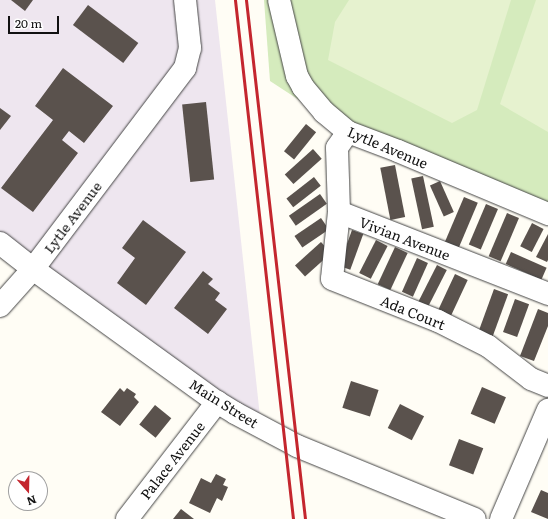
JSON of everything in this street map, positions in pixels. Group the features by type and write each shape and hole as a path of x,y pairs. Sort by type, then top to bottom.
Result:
{"street":[{"name":"Lytle Avenue","path":"0,306 33,268 185,68 190,48 185,0"},
{"name":"Lytle Avenue","path":"279,0 297,76 300,82 324,112 348,132 398,151 548,214"},
{"path":"339,212 336,148 348,132"},
{"name":"Vivian Avenue","path":"339,212 548,294"},
{"name":"Ada Court","path":"339,212 332,279 438,320 488,346 531,379 548,386"},
{"name":"Main Street","path":"0,243 217,402 297,446 475,519"},
{"name":"Palace Avenue","path":"126,519 217,402"},
{"path":"501,519 548,410"}],"shaded area":[{"path":"0,0 215,0 261,426 0,243"}],"green space":[{"path":"264,0 548,0 548,214 348,132 270,81"},
{"path":"349,0 511,0 477,110 452,123 328,60 335,22"},
{"path":"536,0 548,0 548,132 500,104"}],"building":[{"path":"11,0 33,0 25,11"},
{"path":"88,5 138,43 123,63 73,25"},
{"path":"63,68 113,106 84,143 69,131 62,140 78,153 33,212 1,188 53,120 35,106"},
{"path":"206,102 214,180 190,182 182,105"},
{"path":"0,108 11,116 0,130"},
{"path":"306,124 316,132 294,159 284,151"},
{"path":"313,149 322,159 293,184 285,174"},
{"path":"395,165 405,217 390,220 380,168"},
{"path":"423,176 434,227 422,229 411,178"},
{"path":"314,177 321,186 293,207 286,199"},
{"path":"440,181 454,212 444,217 430,185"},
{"path":"320,194 327,204 296,226 289,216"},
{"path":"464,197 478,203 459,248 445,242"},
{"path":"486,204 498,209 481,250 469,245"},
{"path":"507,213 519,218 501,261 489,256"},
{"path":"321,218 329,230 302,248 294,236"},
{"path":"143,220 186,252 146,305 117,283 135,258 122,248"},
{"path":"532,223 544,229 532,252 520,246"},
{"path":"352,230 363,234 350,270 339,266"},
{"path":"548,234 548,260 547,262 536,257"},
{"path":"376,240 388,246 371,279 359,273"},
{"path":"321,242 331,253 305,277 295,265"},
{"path":"395,247 408,253 390,290 378,284"},
{"path":"511,252 547,268 541,280 506,264"},
{"path":"417,258 428,263 413,297 402,292"},
{"path":"437,265 447,270 428,307 418,302"},
{"path":"203,271 213,279 208,284 220,293 215,300 227,309 208,334 174,308"},
{"path":"455,274 468,280 450,318 437,312"},
{"path":"494,289 508,294 492,337 478,332"},
{"path":"515,299 529,304 517,337 503,332"},
{"path":"538,309 548,313 548,326 534,361 520,356"},
{"path":"351,381 379,390 370,417 342,408"},
{"path":"482,387 506,397 495,424 471,414"},
{"path":"120,388 124,392 127,388 136,394 134,397 139,402 120,426 101,412"},
{"path":"400,404 424,416 412,440 388,428"},
{"path":"155,405 171,418 156,438 139,424"},
{"path":"459,439 483,448 473,474 449,465"},
{"path":"216,474 226,479 223,485 228,487 222,501 217,498 210,513 189,503 201,478 211,483"},
{"path":"541,490 548,493 548,519 531,512"},
{"path":"181,509 194,519 173,519"}],"railway":[{"path":"235,0 293,519"},
{"path":"246,0 305,519"}]}
